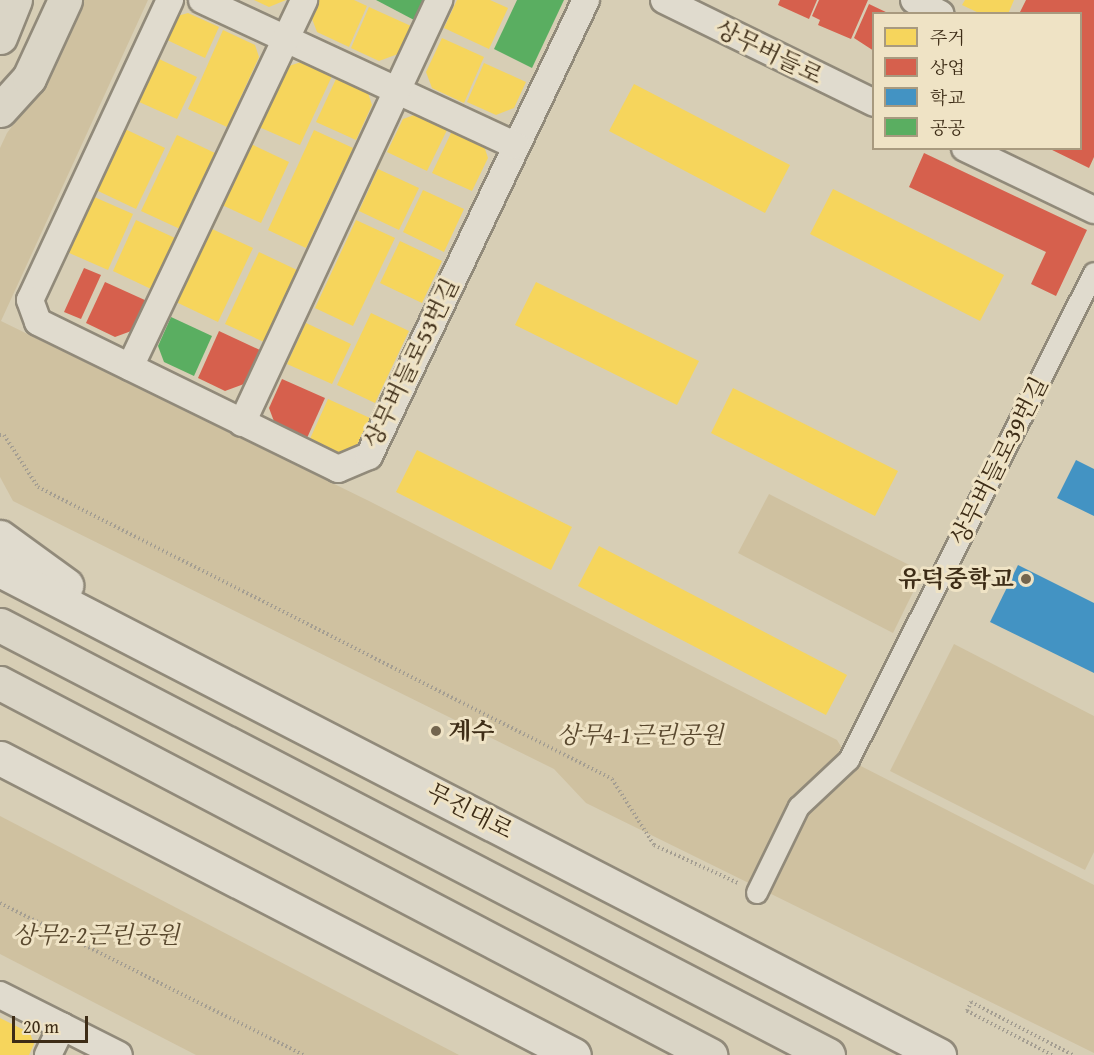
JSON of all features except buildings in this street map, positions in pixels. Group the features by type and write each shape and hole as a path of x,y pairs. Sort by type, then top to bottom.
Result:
{"highway":[{"path":"0,37 15,0"},
{"path":"0,110 29,78 65,0"},
{"path":"0,625 828,1055"},
{"path":"0,683 710,1055"}],"main road":[{"path":"0,537 143,641"},
{"name":"무진대로","path":"4,574 143,641 939,1055"},
{"path":"0,758 574,1055"}],"street":[{"name":"상무버들로53번길","path":"170,0 30,300 38,322 338,469 369,456 586,0"},
{"path":"202,0 516,146"},
{"path":"130,368 304,0"},
{"path":"242,423 439,0"},
{"name":"상무버들로","path":"664,0 872,104"},
{"path":"914,0 936,12"},
{"path":"969,150 1094,210"},
{"name":"상무버들로39번길","path":"757,892 799,807 849,760 1094,273"},
{"path":"0,995 119,1055"},
{"path":"48,1055 62,1026"}],"path":[{"path":"0,435 4,435 38,487 612,779 654,845 757,892"},
{"path":"0,903 303,1055"},
{"path":"1052,1055 967,1011 971,1002 1073,1055"}],"green space":[{"name":"상무4-1근린공원","path":"84,0 148,0 1,321 369,501 837,740 849,760 1094,885 1094,1053 586,803 554,769 13,501 0,477 0,148 7,133 48,78"},
{"path":"769,494 923,572 893,633 738,553"},
{"path":"954,644 1094,716 1094,852 1085,870 890,771"},
{"name":"상무2-2근린공원","path":"0,816 459,1055 196,1055 0,954"}],"place":[{"name":"유덕중학교","path":"1026,579"},
{"name":"계수","path":"436,731"}]}
